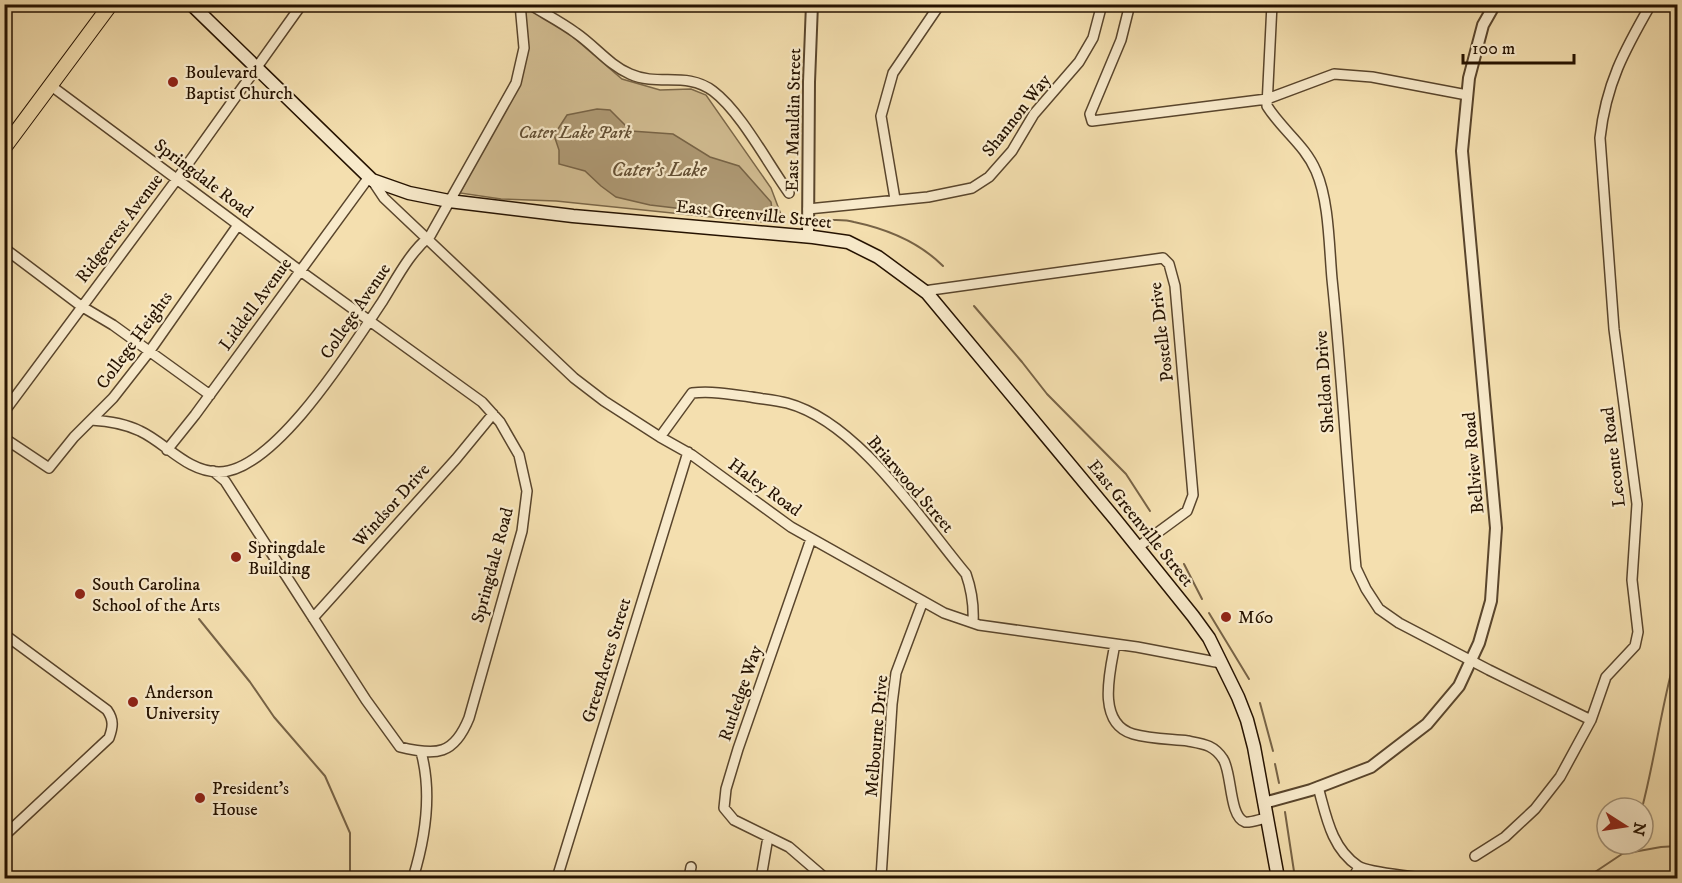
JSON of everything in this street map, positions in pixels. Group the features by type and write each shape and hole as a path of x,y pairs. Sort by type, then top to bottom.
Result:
{"main road":[{"path":"4,148 111,4"},
{"name":"East Greenville Street","path":"191,4 371,178 409,193 449,201 573,216 808,236 848,243 878,257 924,291 1138,547 1209,638 1247,720 1278,879"}],"street":[{"name":"Ridgecrest Avenue","path":"4,412 177,179 302,4"},
{"name":"College Avenue","path":"213,471 237,469 260,454 307,410 419,245 427,239 516,83 524,48 520,4"},
{"path":"529,4 577,33 612,64 630,74 644,79 690,80 702,83 715,92 734,113 789,193"},
{"name":"East Mauldin Street","path":"808,236 812,4"},
{"path":"895,199 881,116 893,73 940,4"},
{"name":"Shannon Way","path":"808,209 928,197 972,188 989,177 1012,151 1034,114 1079,62 1092,38 1102,4"},
{"path":"1130,4 1121,40 1090,114 1090,119 1095,121 1267,99 1334,74 1372,77 1467,95"},
{"path":"1267,99 1272,4"},
{"name":"Bellview Road","path":"1264,803 1318,787 1371,767 1427,724 1459,686 1479,643 1491,601 1496,528 1462,151 1467,95 1483,25 1495,4"},
{"name":"Leconte Road","path":"1475,856 1505,837 1535,809 1560,777 1591,720 1606,676 1635,646 1638,632 1632,580 1637,504 1614,329 1600,138 1603,112 1619,62 1651,4"},
{"name":"Springdale Road","path":"50,85 482,402 493,414 519,455 527,491 522,531 464,730 457,741 442,752 421,752"},
{"name":"Sheldon Drive","path":"1267,99 1267,106 1274,118 1307,153 1317,172 1323,194 1356,568 1366,589 1379,609 1399,623 1470,661 1591,720"},
{"name":"Haley Road","path":"371,178 384,198 574,378 604,401 688,452 811,539 944,613 973,623 1035,634 1115,644 1221,663"},
{"name":"Liddell Avenue","path":"167,450 371,178"},
{"name":"College Heights","path":"4,438 49,468 74,437 113,398 149,352 238,225"},
{"path":"4,248 81,306 113,325 210,394"},
{"name":"Postelle Drive","path":"924,291 1163,258 1169,264 1175,286 1193,495 1187,511 1138,547"},
{"name":"Briarwood Street","path":"660,437 692,393 710,391 787,403 809,412 846,435 882,470 966,574 974,605 973,623"},
{"name":"Windsor Drive","path":"313,618 456,459 493,414"},
{"path":"91,420 113,422 141,431 180,459 213,471 225,481 366,700 400,747 421,752 427,772 424,825 413,879"},
{"name":"GreenAcres Street","path":"556,879 688,452"},
{"name":"Rutledge Way","path":"811,539 761,680 726,789 724,808 734,820 789,847 825,879"},
{"name":"Melbourne Drive","path":"881,879 891,704 896,673 923,601"},
{"path":"4,634 107,710 112,718 112,728 109,738 4,836"},
{"path":"1115,644 1110,671 1109,707 1120,727 1132,734 1209,744 1228,767 1235,810 1240,819 1247,822 1267,818"},
{"path":"1318,787 1331,834 1345,854 1359,867 1414,877"},
{"path":"761,879 768,837"},
{"path":"689,879 691,867"},
{"path":"1353,879 1359,867"}],"green space":[{"name":"Cater Lake Park","path":"529,8 566,31 622,79 660,90 691,89 706,95 771,188 783,220 777,223 740,220 556,201 501,199 460,193 514,93 524,11"}],"water":[{"name":"Cater’s Lake","path":"597,109 610,110 631,131 673,134 710,157 739,166 771,202 773,217 768,219 650,205 616,197 585,171 559,164 559,150 554,135 567,115"}],"waterway":[{"path":"821,219 850,221 890,233 913,243 943,266"},
{"path":"974,306 1047,394 1126,474 1150,511"},
{"path":"1184,564 1202,599"},
{"path":"1209,613 1249,679"},
{"path":"199,619 250,682 274,717 325,776 350,833 350,878"},
{"path":"1645,796 1678,647"},
{"path":"1260,703 1273,751"},
{"path":"1275,764 1279,783"},
{"path":"1285,812 1295,878"},
{"path":"1586,878 1622,854 1678,846"}],"place":[{"name":"Boulevard Baptist Church","path":"173,82"},
{"name":"Springdale Building","path":"236,557"},
{"name":"South Carolina School of the Arts","path":"80,594"},
{"name":"M60","path":"1226,617"},
{"name":"Anderson University","path":"133,702"},
{"name":"President's House","path":"200,798"}]}
